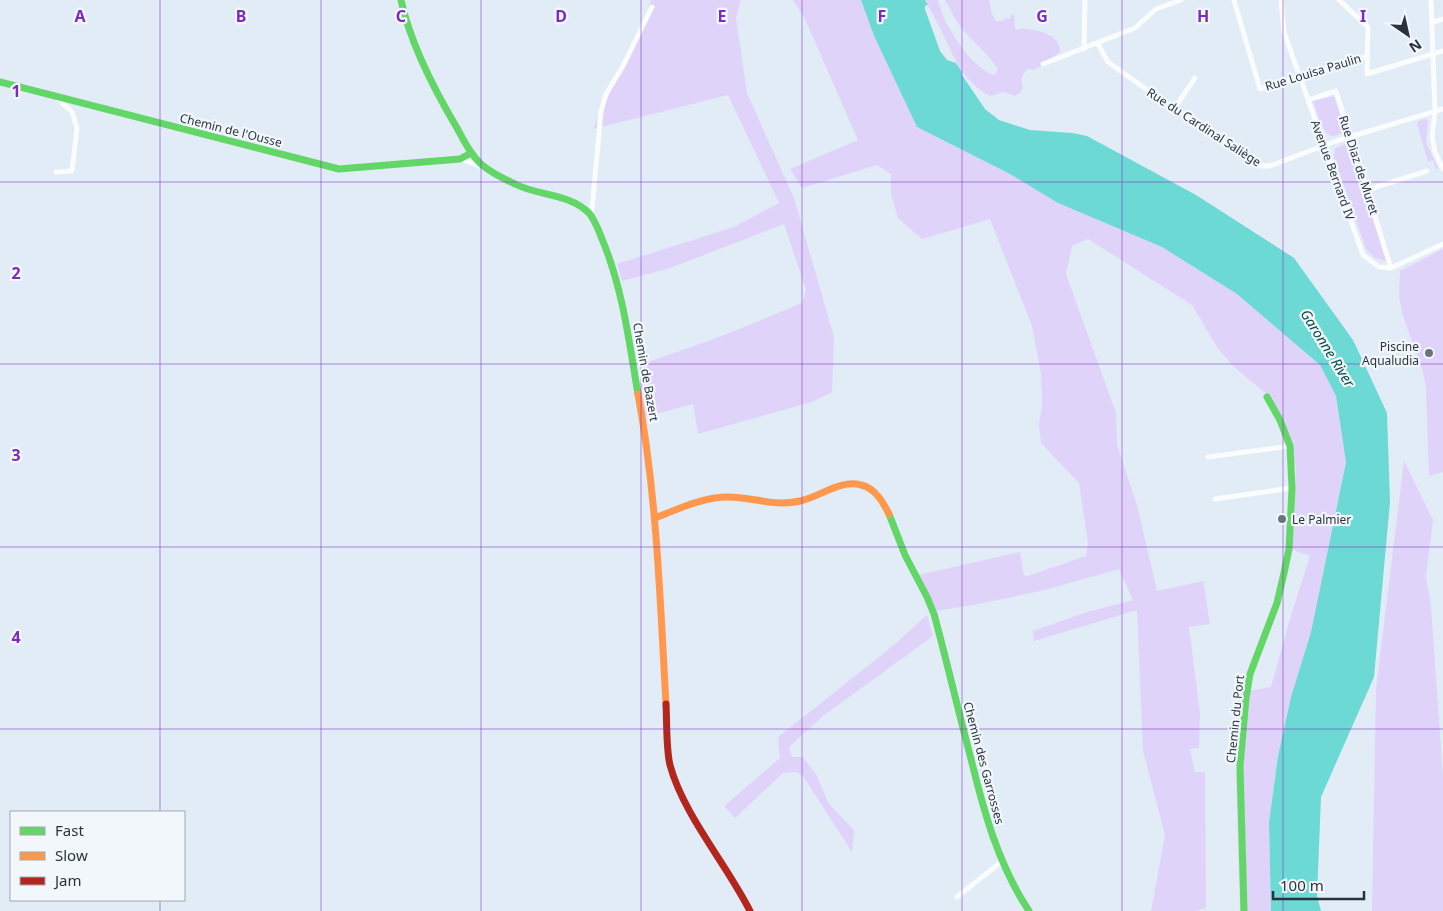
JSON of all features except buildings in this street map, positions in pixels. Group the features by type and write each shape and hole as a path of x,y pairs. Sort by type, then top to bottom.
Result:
{"street":[{"path":"401,0 404,14 417,47 444,106 471,153 485,168 498,176 518,186 578,204 589,213 592,209 601,111 606,94 652,7"},
{"path":"1084,49 1085,0"},
{"path":"1042,64 1098,44 1135,28 1156,8 1181,0"},
{"name":"Rue Louisa Paulin","path":"1234,0 1260,89 1368,56"},
{"name":"Avenue Bernard IV","path":"1281,0 1284,32 1363,255 1379,266 1391,268"},
{"path":"1339,0 1368,27 1367,74 1443,51"},
{"path":"1432,0 1435,111 1432,137 1435,152 1442,167"},
{"path":"1432,22 1443,19"},
{"name":"Rue du Cardinal Saliège","path":"1098,44 1108,62 1174,109 1260,166 1270,166 1325,146"},
{"path":"1174,109 1195,78"},
{"name":"Chemin de l'Ousse","path":"0,82 339,169 460,159 471,153"},
{"name":"Rue Diaz de Muret","path":"1308,100 1336,91 1391,268"},
{"path":"56,97 72,112 77,131 72,171 56,172"},
{"path":"1325,146 1443,109"},
{"name":"Chemin de l'Ousse","path":"460,159 485,168"},
{"path":"1367,190 1427,171"},
{"name":"Chemin de Bazert","path":"589,213 597,226 610,258 620,290 648,446 655,518 670,764 675,782 706,836 740,889 750,911"},
{"path":"1391,268 1443,244"},
{"name":"Chemin du Port","path":"1244,911 1240,766 1246,698 1250,674 1277,603 1284,573 1289,550 1292,488 1290,446 1280,420 1267,396"},
{"path":"1208,457 1290,446"},
{"name":"Chemin des Garrosses","path":"655,518 709,500 729,497 774,505 794,503 848,483 858,483 867,486 877,495 887,510 908,563 934,614 995,851 1019,897 1029,911"},
{"path":"1215,499 1292,488"},
{"path":"957,897 1001,862"}],"shaded area":[{"path":"651,0 741,0 736,18 747,93 794,198 834,337 832,392 812,402 698,434 693,404 645,417 640,365 722,336 802,303 806,290 784,224 670,268 622,281 617,264 734,227 779,203 728,95 593,129"},
{"path":"793,0 861,0 874,36 917,127 1010,174 1058,203 1162,247 1237,294 1320,365 1336,396 1346,461 1311,632 1291,697 1278,756 1269,823 1271,911 1240,911 1236,774 1245,731 1249,691 1271,687 1310,556 1291,549 1296,469 1289,436 1270,397 1232,365 1217,347 1192,305 1088,239 1072,246 1066,274 1116,413 1117,445 1137,505 1157,591 1203,581 1210,624 1189,627 1200,713 1199,748 1190,749 1195,772 1205,772 1206,908 1196,911 1151,911 1165,835 1143,751 1137,610 1034,641 1033,631 1087,612 1133,600 1119,569 1045,590 936,611 918,575 1020,552 1024,575 1028,576 1086,556 1088,543 1079,483 1041,443 1039,424 1042,405 1041,373 1032,326 990,219 922,239 898,218 891,194 891,174 877,165 802,188 790,169 858,140 804,17"},
{"path":"925,0 938,0 946,23 962,47 974,62 994,75 998,70 996,66 961,28 945,0 989,0 992,14 996,21 1002,21 1006,18 1010,19 1011,15 1014,14 1015,28 1052,36 1059,45 1060,52 1034,70 1028,69 1025,71 1022,78 1023,88 1019,94 1014,96 1004,92 990,96 972,82 959,66"},
{"path":"1334,96 1345,132 1333,136 1326,132 1320,122 1313,101"},
{"path":"1428,120 1426,143 1438,168 1436,170 1433,160 1428,162 1417,124 1418,121"},
{"path":"1349,143 1386,261 1375,258 1366,249 1334,157 1335,148"},
{"name":"Piscine Aqualudia","path":"1443,249 1443,472 1429,476 1426,388 1423,372 1402,313 1399,296 1400,271"},
{"path":"1404,461 1433,520 1426,576 1431,606 1443,777 1443,911 1372,911 1376,689"},
{"path":"927,615 933,636 823,716 789,747 792,757 803,757 816,774 829,804 854,830 852,852 803,776 796,772 783,773 735,818 724,806 780,758 778,737 889,649"}],"water":[{"name":"Garonne River","path":"861,0 925,0 928,5 925,6 925,9 940,51 947,60 956,63 985,109 999,120 1030,130 1087,136 1196,195 1294,258 1353,340 1387,413 1390,502 1374,677 1321,797 1317,896 1321,911 1271,911 1269,823 1278,756 1291,697 1311,632 1346,462 1336,396 1320,365 1237,294 1162,247 1058,203 1010,174 917,127 874,36"}],"traffic: fast":[{"path":"401,0 410,33 432,82 465,143 478,161 494,173 524,188 572,202 589,213 593,219 609,258 620,296 638,394"},
{"path":"0,82 339,169 460,159 471,153"},
{"path":"1244,911 1240,766 1246,698 1250,674 1277,603 1284,573 1289,549 1292,488 1290,446 1280,420 1267,397"},
{"path":"889,514 905,555 934,614 976,779 993,837 1009,875 1029,911"}],"traffic: slow":[{"path":"638,394 654,509 666,704"},
{"path":"655,518 709,499 728,497 791,503 808,499 845,484 861,485 870,489 881,500 889,514"}],"traffic: jam":[{"path":"666,704 669,759 676,783 695,821 750,911"}],"place":[{"name":"Piscine Aqualudia","path":"1429,353"},
{"name":"Le Palmier","path":"1282,519"}]}
